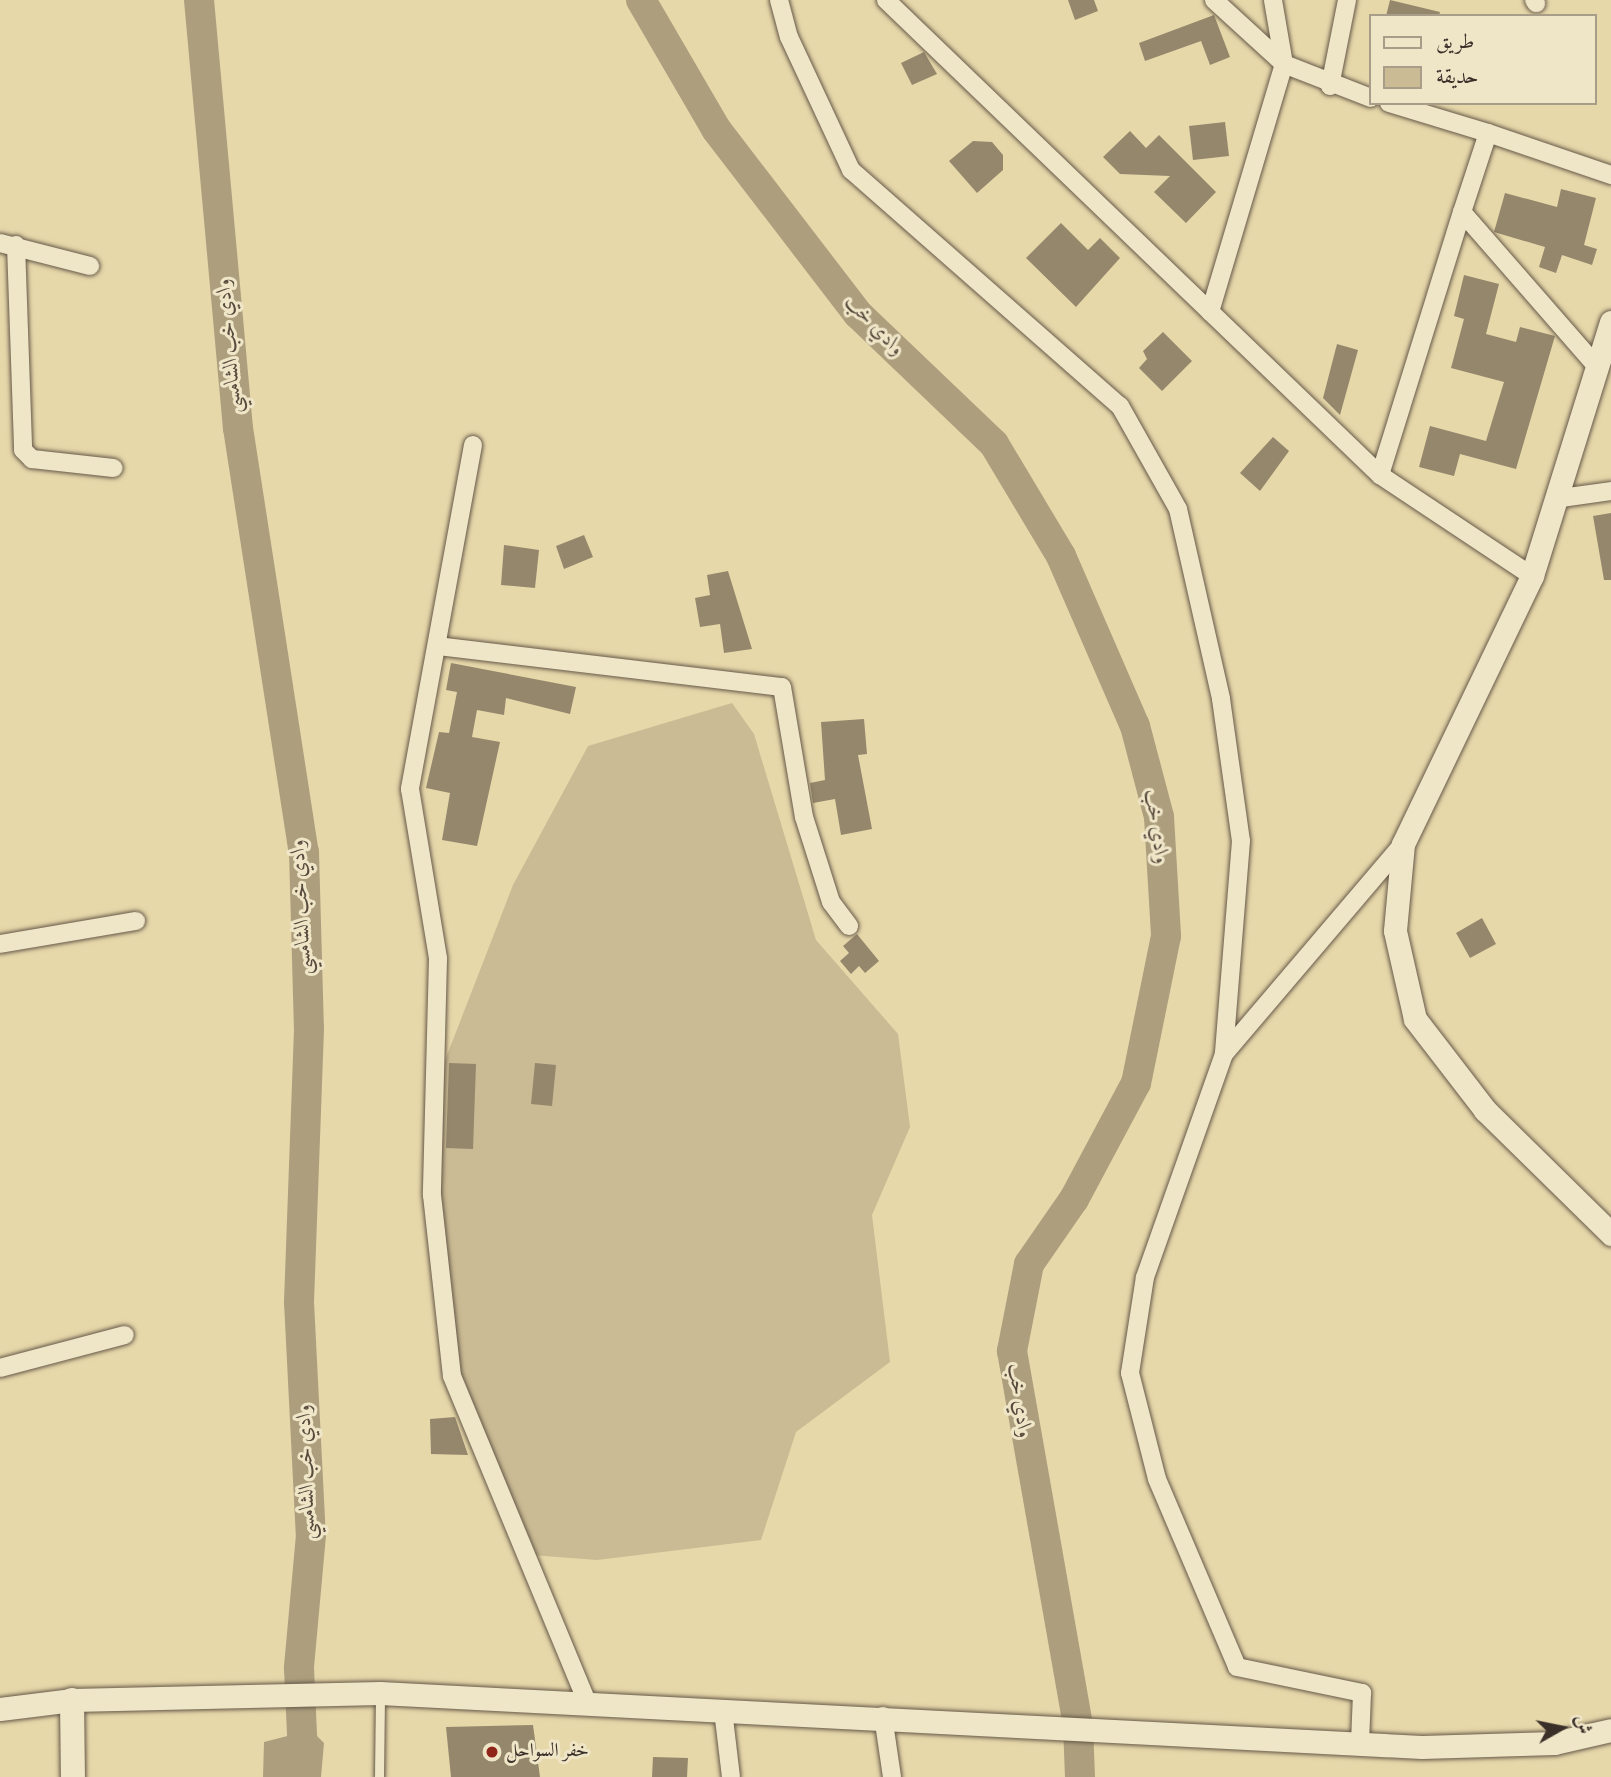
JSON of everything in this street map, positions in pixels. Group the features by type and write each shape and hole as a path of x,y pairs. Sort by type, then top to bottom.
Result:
{"main road":[{"path":"72,1700 73,1777"}],"street":[{"path":"779,0 789,37 850,170 1119,406 1178,509 1221,699 1241,841 1224,1054 1145,1277 1130,1373 1157,1479 1237,1667 1362,1693 1360,1743"},
{"path":"886,0 1380,475 1532,576"},
{"path":"1214,0 1284,64 1330,86 1370,98"},
{"path":"1210,312 1284,64 1273,0"},
{"path":"1330,86 1347,0"},
{"path":"1396,105 1611,175"},
{"path":"1380,475 1488,133"},
{"path":"1462,212 1597,367"},
{"path":"90,266 8,244 23,450 32,459 114,468"},
{"path":"1224,1054 1402,844 1532,576 1561,499 1611,322"},
{"path":"473,445 410,789 438,960 432,1195 452,1376 587,1702"},
{"path":"1561,499 1611,491"},
{"path":"437,646 782,687 804,817 831,902 849,926"},
{"path":"1402,844 1395,930 1415,1019 1485,1110 1611,1234"},
{"path":"0,944 136,922"},
{"path":"0,1368 125,1335"},
{"path":"0,1709 72,1700 380,1693 883,1716 1360,1743 1554,1743 1611,1730"},
{"path":"723,1710 731,1777"},
{"path":"883,1716 892,1777"}],"lane":[{"path":"379,1777 380,1693"}],"green space":[{"path":"732,703 754,734 816,940 898,1034 910,1127 872,1215 890,1362 796,1432 761,1540 597,1560 518,1554 446,1371 426,1190 444,1063 513,885 588,746"}],"shaded area":[{"path":"311,1730 324,1743 321,1777 263,1777 264,1742"}],"building":[{"path":"1068,0 1094,0 1098,11 1075,20"},
{"path":"1390,0 1440,12 1440,14 1386,14"},
{"path":"1214,15 1230,57 1210,65 1201,41 1145,61 1139,43"},
{"path":"924,52 937,74 912,85 901,63"},
{"path":"1225,122 1229,156 1193,160 1189,126"},
{"path":"1130,131 1146,148 1159,135 1216,192 1186,223 1154,192 1170,176 1120,174 1103,157"},
{"path":"973,141 992,142 1003,155 1003,170 977,193 949,161"},
{"path":"1561,189 1596,198 1584,245 1597,249 1592,265 1562,255 1556,273 1539,267 1545,247 1494,232 1505,193 1557,207"},
{"path":"1061,223 1088,250 1100,238 1120,258 1076,307 1026,258"},
{"path":"1464,275 1499,284 1486,334 1516,342 1520,327 1555,336 1516,469 1460,454 1454,476 1419,467 1430,426 1486,441 1504,382 1451,368 1464,319 1454,316"},
{"path":"1163,332 1192,361 1162,391 1139,368 1147,359 1143,351"},
{"path":"1337,344 1358,350 1340,415 1323,398"},
{"path":"1273,437 1289,451 1260,491 1240,473"},
{"path":"1611,513 1611,580 1604,580 1593,516"},
{"path":"584,535 593,557 564,569 556,546"},
{"path":"504,545 539,550 535,588 501,585"},
{"path":"728,571 752,649 724,653 720,624 700,627 695,598 710,595 707,575"},
{"path":"451,663 576,687 570,714 506,698 504,715 477,710 472,737 500,742 477,846 442,840 450,793 426,788 439,732 449,733 457,692 446,690"},
{"path":"864,719 867,754 858,755 872,829 841,835 835,799 813,803 810,783 825,780 821,722"},
{"path":"1482,918 1496,944 1470,958 1456,933"},
{"path":"857,934 879,961 865,973 859,966 851,974 840,961 849,953 843,946"},
{"path":"449,1063 476,1064 473,1149 446,1148"},
{"path":"535,1063 556,1065 552,1106 531,1104"},
{"path":"455,1417 468,1455 431,1454 430,1419"},
{"name":"خفر السواحل","path":"533,1725 540,1777 451,1777 446,1727"},
{"path":"653,1757 688,1758 687,1777 652,1777"}],"waterway":[{"name":"وادي خب الشامسي","path":"199,0 238,428 304,852 309,1029 299,1302 311,1535 299,1668 304,1777"},
{"name":"وادي خب","path":"641,0 716,129 858,314 994,444 1061,556 1135,726 1159,817 1166,936 1136,1083 1074,1199 1029,1264 1012,1351 1078,1725 1080,1777"}],"place":[{"name":"خفر السواحل","path":"492,1752"}]}
